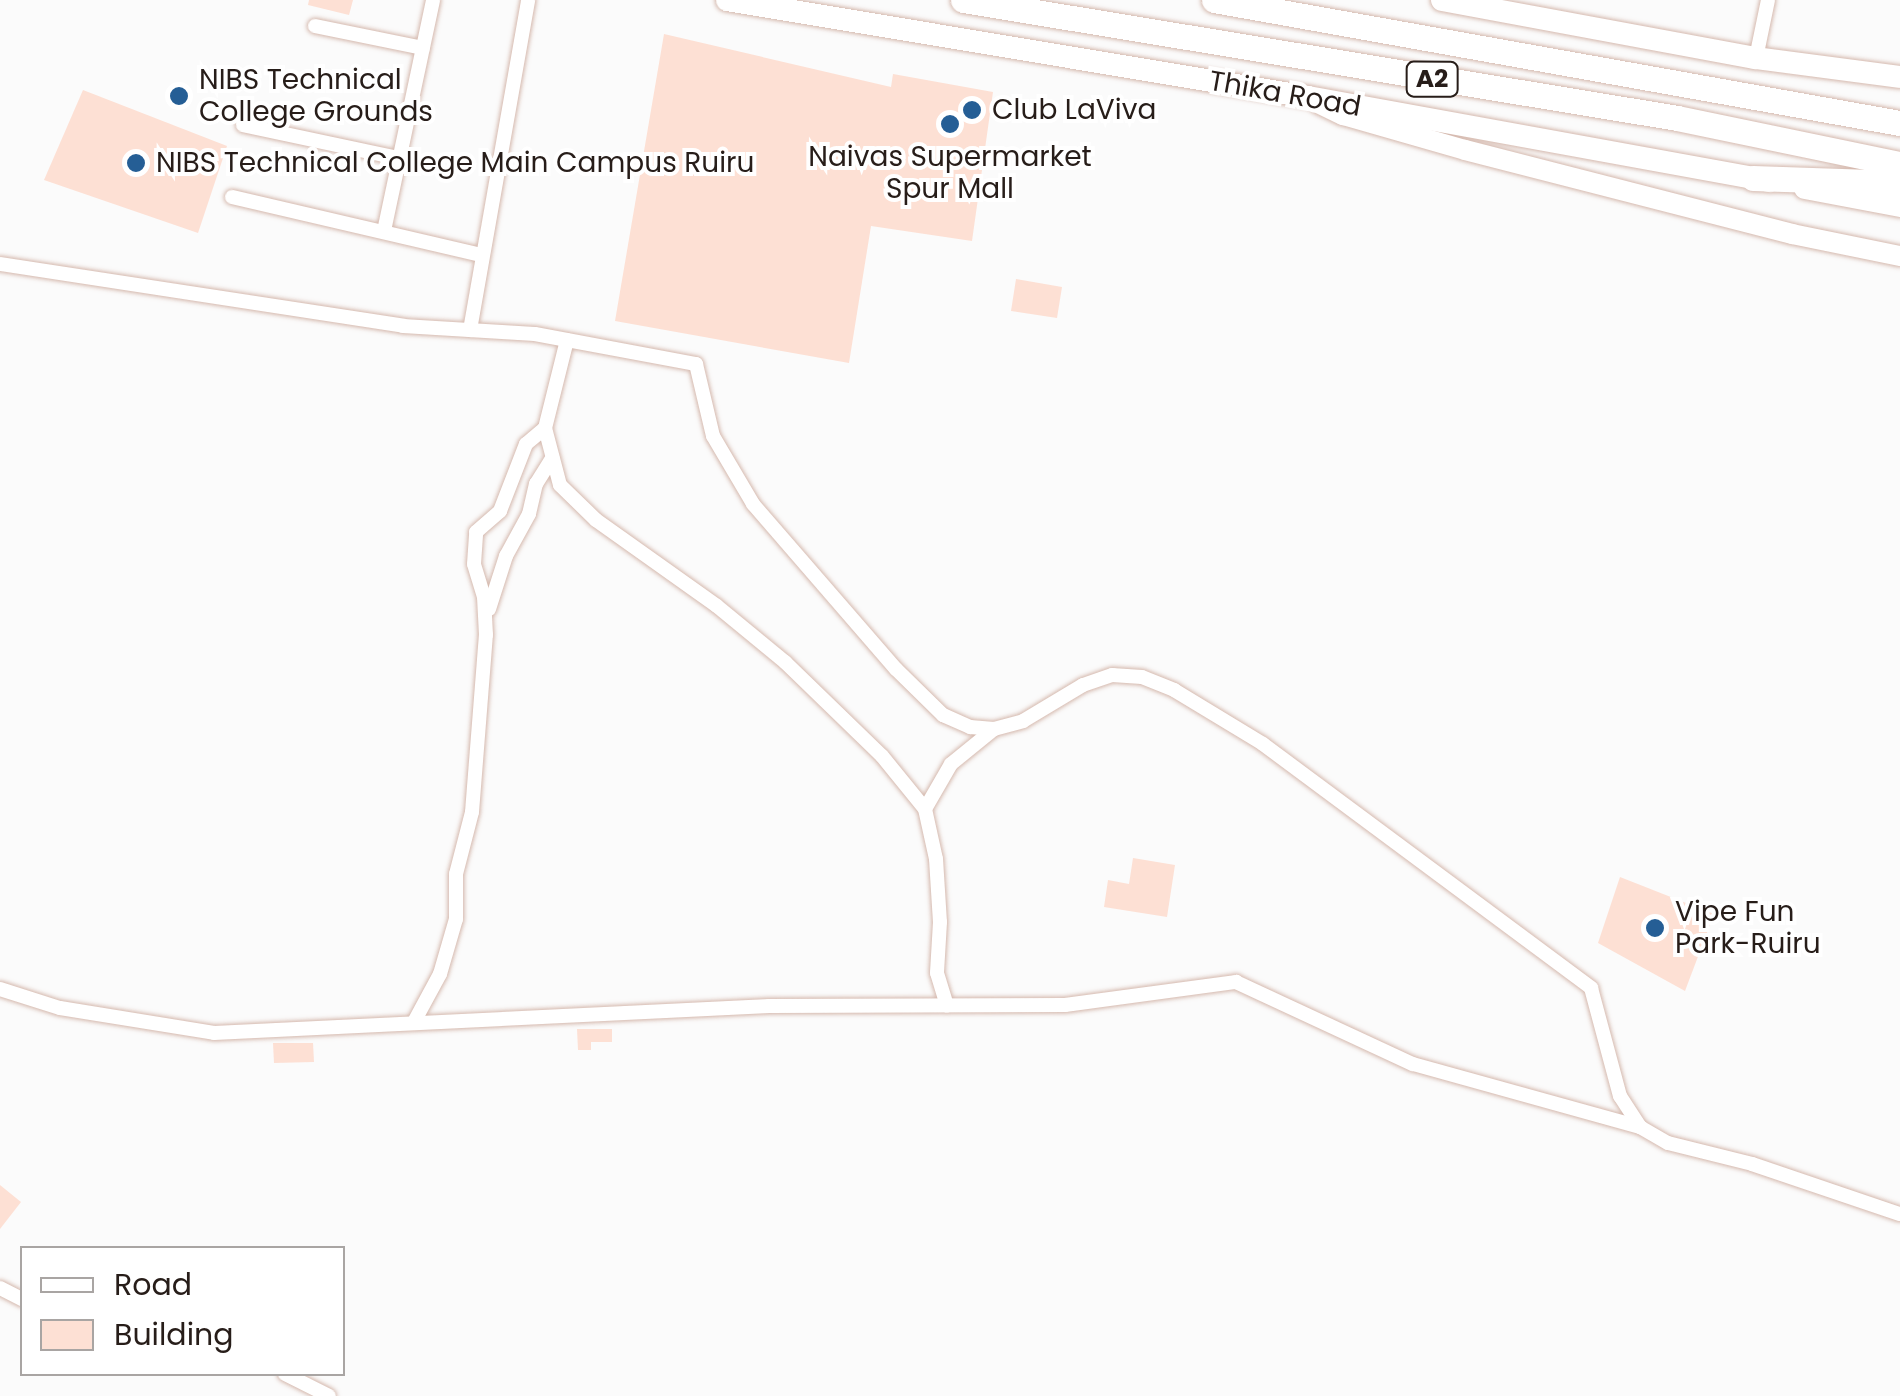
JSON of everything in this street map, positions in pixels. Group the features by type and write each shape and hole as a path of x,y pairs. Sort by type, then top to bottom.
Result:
{"highway":[{"name":"Thika Road","path":"963,0 1677,118 1900,164"},
{"name":"A2","path":"1214,0 1525,52 1900,122"},
{"path":"1752,178 1900,183"}],"main road":[{"name":"Thika Road","path":"727,0 1308,97 1900,206"},
{"path":"1442,0 1756,58 1900,77"}],"street":[{"path":"384,231 433,0"},
{"path":"470,330 528,0"},
{"path":"1756,58 1768,0"},
{"path":"315,26 422,48"},
{"path":"1308,97 1343,115 1405,134 1792,234 1900,256"},
{"path":"243,125 398,158"},
{"path":"232,197 482,255"},
{"path":"0,264 403,326 567,340 696,364 713,436 753,504 896,668 943,715 970,728 1023,722 1083,685 1112,676 1142,676 1174,690 1262,744 1591,988 1620,1096 1640,1128"},
{"path":"567,340 544,428 560,486 609,530 717,606 784,662 882,756 925,809 937,875 937,973 947,1006"},
{"path":"414,1022 440,974 456,919 456,874 472,812 481,738 486,620 474,564 476,532 500,511 526,444 544,428"},
{"path":"486,620 506,556 529,514 536,484 552,458"},
{"path":"925,809 950,764 994,728"},
{"path":"0,989 60,1008 214,1033 770,1006 1065,1005 1236,982 1413,1064 1640,1128 1668,1142 1752,1164 1900,1214"},
{"path":"289,1376 329,1396"}],"building":[{"path":"309,0 353,0 349,15 308,5"},
{"path":"664,34 891,87 893,74 993,92 972,241 871,226 849,363 615,321"},
{"name":"NIBS Technical College Main Campus Ruiru","path":"83,90 227,146 198,233 44,180"},
{"path":"1016,279 1062,287 1057,318 1011,311"},
{"path":"1133,858 1175,865 1167,917 1104,907 1108,880 1129,884"},
{"name":"Vipe Fun Park-Ruiru","path":"1620,877 1714,914 1685,991 1598,943"},
{"path":"577,1029 612,1029 612,1042 591,1042 591,1050 578,1050"},
{"path":"273,1043 313,1043 314,1062 274,1063"},
{"path":"0,1185 21,1202 0,1229"}],"place":[{"name":"NIBS Technical College Grounds","path":"179,96"},
{"name":"Club LaViva","path":"972,110"},
{"name":"Naivas Supermarket Spur Mall","path":"950,124"},
{"name":"NIBS Technical College Main Campus Ruiru","path":"136,163"},
{"name":"Vipe Fun Park-Ruiru","path":"1655,928"}]}
